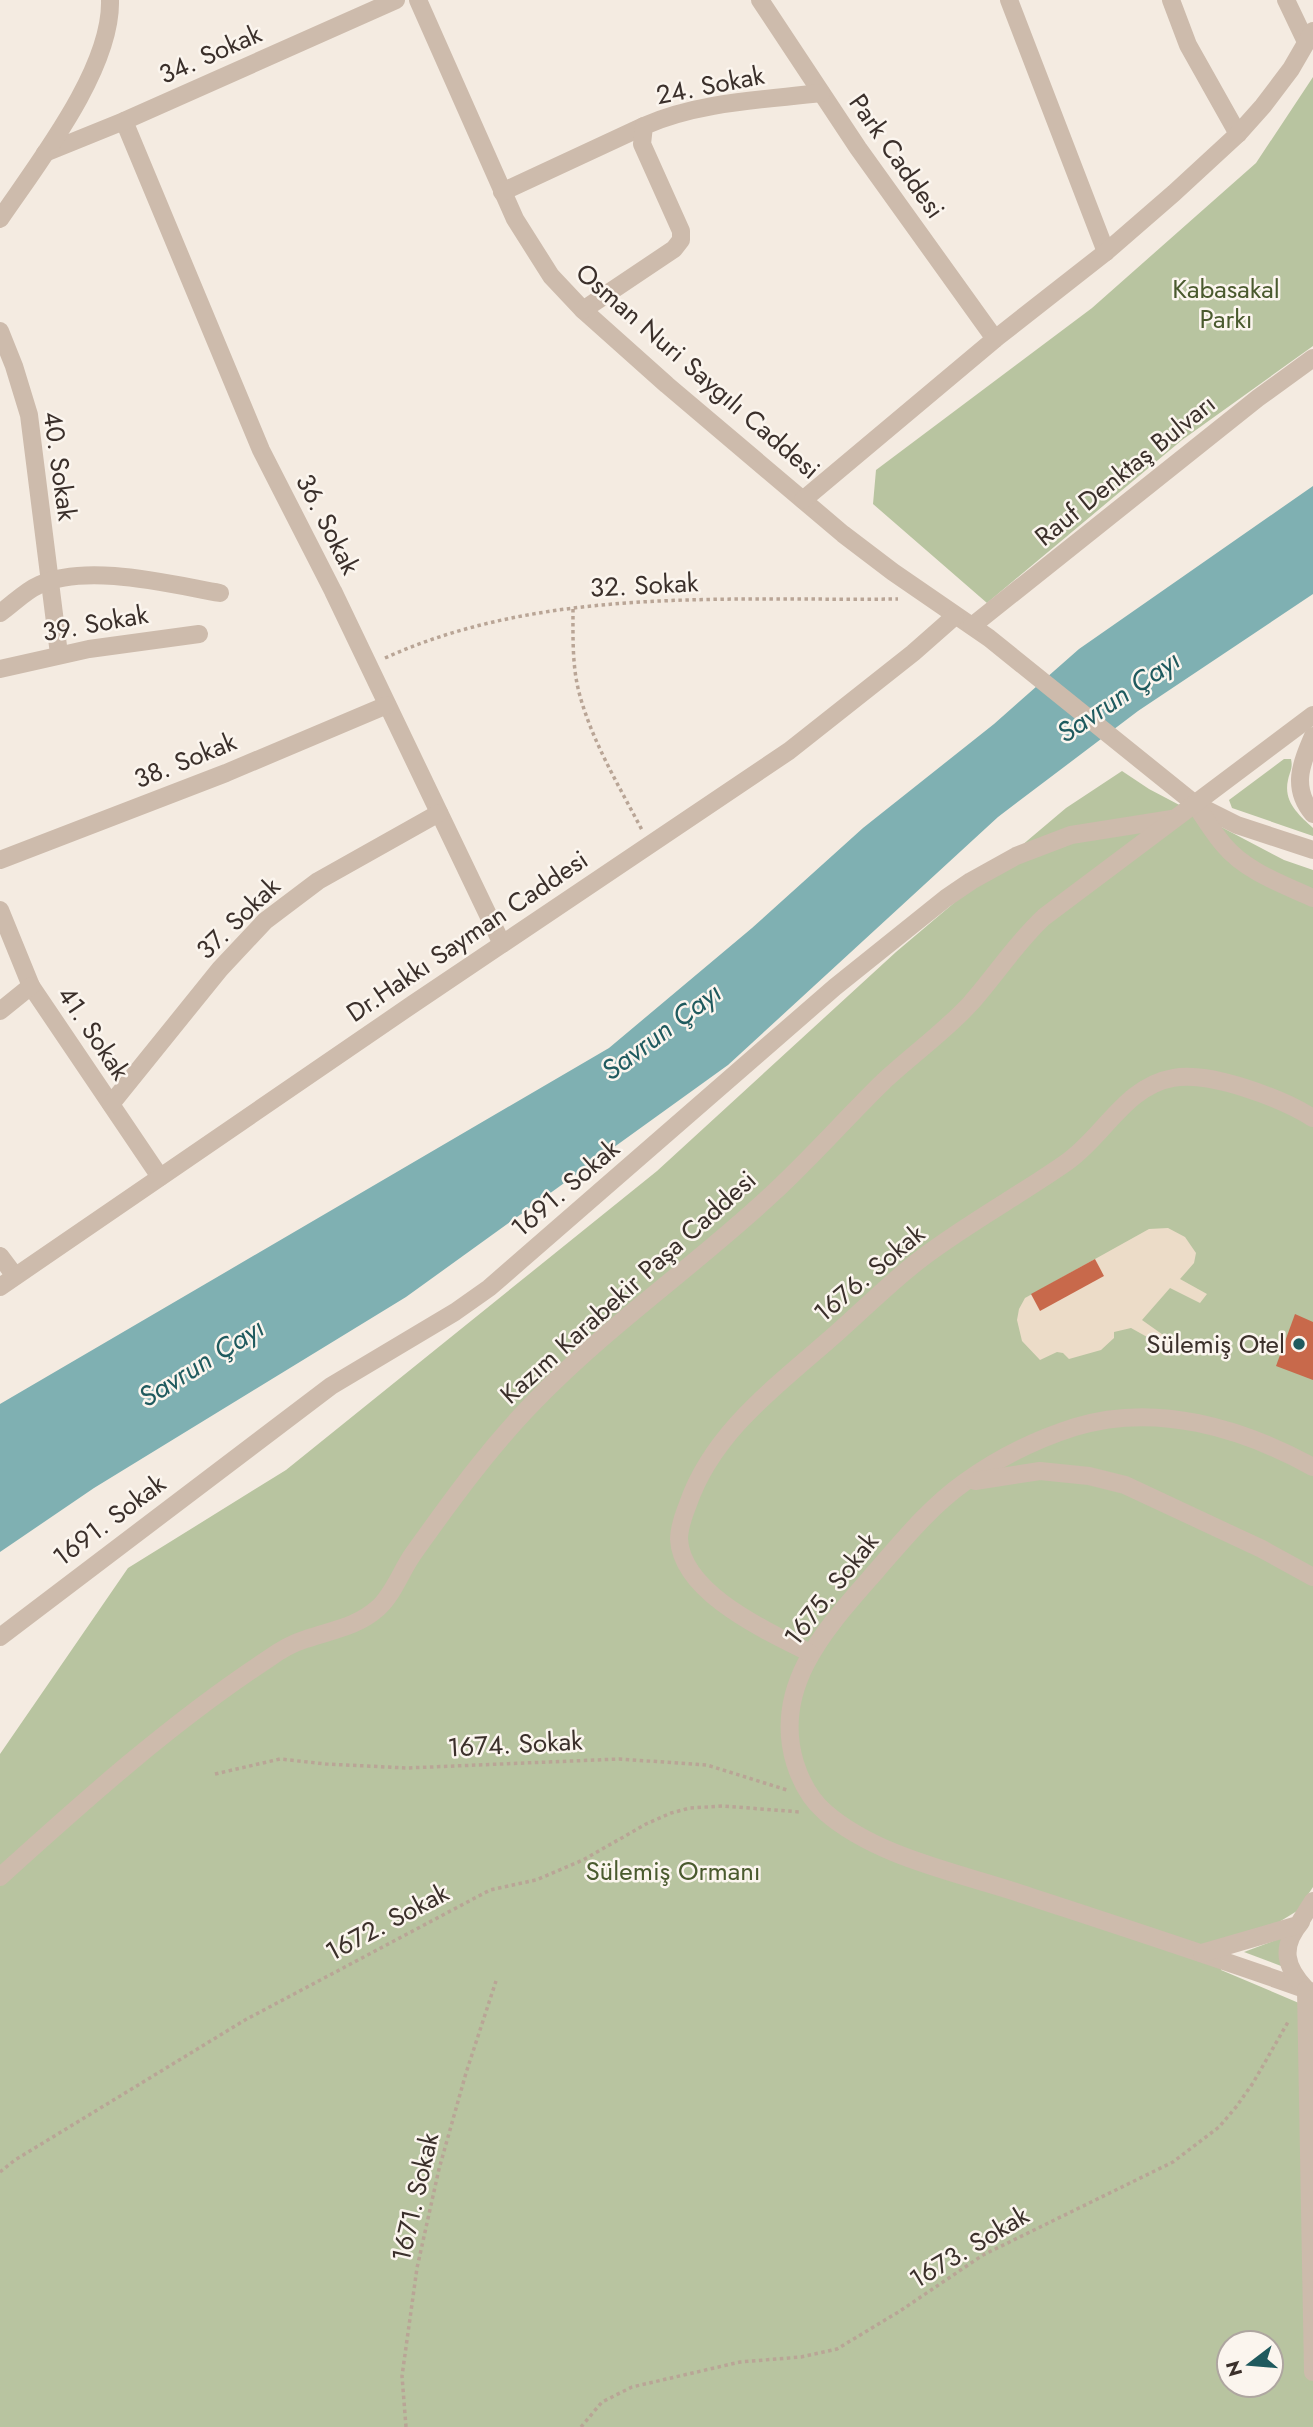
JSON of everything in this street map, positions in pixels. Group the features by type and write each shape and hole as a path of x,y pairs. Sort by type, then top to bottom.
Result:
{"street":[{"path":"0,219 80,96 104,45 110,0"},
{"name":"34. Sokak","path":"45,153 124,121 396,0"},
{"name":"Osman Nuri Saygılı Caddesi","path":"418,0 502,192 532,250 551,276 583,310 667,386 843,534 989,638 1195,804"},
{"name":"Park Caddesi","path":"760,0 821,93 995,339"},
{"path":"1009,0 1106,252"},
{"path":"1171,0 1188,44 1237,134"},
{"path":"803,500 995,339 1106,252 1237,134 1278,87 1310,37 1286,0"},
{"name":"24. Sokak","path":"583,310 674,249 681,240 681,231 642,145 643,126 705,108 821,93"},
{"name":"36. Sokak","path":"124,121 261,450 369,666 502,944"},
{"path":"502,192 643,126"},
{"name":"40. Sokak","path":"0,331 29,415 59,654"},
{"name":"Rauf Denktaş Bulvarı","path":"972,626 1258,398 1313,358"},
{"path":"0,613 32,589 72,576 103,575 220,593"},
{"name":"Dr.Hakkı Sayman Caddesi","path":"0,1287 789,751 913,653 955,615"},
{"name":"39. Sokak","path":"0,669 59,654 199,634"},
{"name":"38. Sokak","path":"0,860 188,788 387,705"},
{"name":"Kazım Karabekir Paşa Caddesi","path":"0,1877 130,1764 232,1683 273,1655 302,1640 351,1626 382,1605 411,1558 450,1504 536,1399 774,1192 857,1107 968,1006 1017,945 1044,917 1313,715"},
{"path":"1313,736 1299,772 1299,782 1303,800 1313,814"},
{"path":"1195,804 1237,825 1313,850"},
{"path":"1195,804 1224,845 1239,858 1259,873 1313,898"},
{"name":"37. Sokak","path":"111,1104 220,969 265,921 289,901 337,870 439,813"},
{"name":"1691. Sokak","path":"0,1637 331,1386 455,1312 489,1288 825,996 946,898 1008,860 1071,835 1176,819"},
{"name":"41. Sokak","path":"0,910 31,986 160,1177"},
{"path":"0,1011 31,986"},
{"name":"1676. Sokak","path":"810,1653 760,1627 713,1594 688,1565 682,1550 679,1538 684,1515 703,1468 719,1444 749,1411 921,1258 1068,1161 1101,1132 1122,1107 1157,1083 1173,1078 1192,1077 1231,1084 1277,1100 1313,1118"},
{"path":"0,1256 15,1276"},
{"name":"1675. Sokak","path":"1311,1991 905,1855 867,1839 827,1814 813,1800 798,1772 792,1754 789,1729 794,1690 810,1653 825,1630 904,1539 947,1497 965,1482 1024,1448 1076,1427 1135,1418 1169,1418 1200,1423 1245,1436 1313,1467"},
{"path":"965,1482 1040,1471 1090,1476 1125,1485 1262,1549 1313,1577"},
{"path":"1313,1900 1306,1920 1288,1944 1287,1957 1291,1970 1311,1991 1313,2372"},
{"path":"1201,1953 1306,1920"}],"path":[{"name":"32. Sokak","path":"369,666 446,633 508,617 573,609 680,601 932,599"},
{"path":"573,609 574,660 579,695 603,755 650,844"},
{"name":"1674. Sokak","path":"215,1774 280,1759 407,1769 619,1759 707,1765 743,1774 813,1800"},
{"name":"1672. Sokak","path":"0,2172 15,2160 245,2020 490,1890 536,1880 583,1860 646,1824 690,1808 723,1806 827,1814"},
{"name":"1671. Sokak","path":"407,2427 402,2376 417,2268 439,2169 496,1981"},
{"name":"1673. Sokak","path":"581,2427 602,2402 632,2387 740,2362 801,2357 837,2348 900,2311 983,2255 1173,2162 1219,2127 1236,2107 1311,1991"}],"green space":[{"name":"Kabasakal Parkı","path":"1313,77 1313,346 1182,440 987,603 873,504 876,470 1092,308 1256,163"},
{"path":"1284,759 1291,759 1292,762 1287,788 1290,801 1313,828 1313,836 1232,808 1229,800"},
{"name":"Sülemiş Ormanı","path":"1122,771 1149,789 1284,860 1313,870 1313,1887 1297,1911 1279,1922 1231,1936 1221,1970 1313,2009 1313,2427 0,2427 0,1754 128,1568 286,1470 657,1171 896,952 1066,808"},
{"path":"1281,1938 1281,1966 1244,1952"}],"shaded area":[{"path":"1168,1228 1185,1237 1196,1253 1194,1263 1180,1279 1207,1294 1200,1303 1170,1288 1142,1320 1166,1337 1179,1342 1174,1352 1131,1328 1114,1332 1114,1338 1101,1350 1069,1359 1063,1353 1057,1352 1040,1360 1022,1341 1017,1320 1025,1298 1149,1229"}],"water":[{"name":"Savrun Çayı","path":"1313,486 1313,594 1138,711 998,817 728,1065 406,1297 94,1488 0,1552 0,1404 609,1048 752,928 863,828 994,724 1079,649"}],"building":[{"path":"1095,1259 1104,1276 1040,1311 1031,1294"},
{"name":"Sülemiş Otel","path":"1295,1314 1313,1322 1313,1380 1276,1366"}],"place":[{"name":"Sülemiş Otel","path":"1299,1344"}]}
